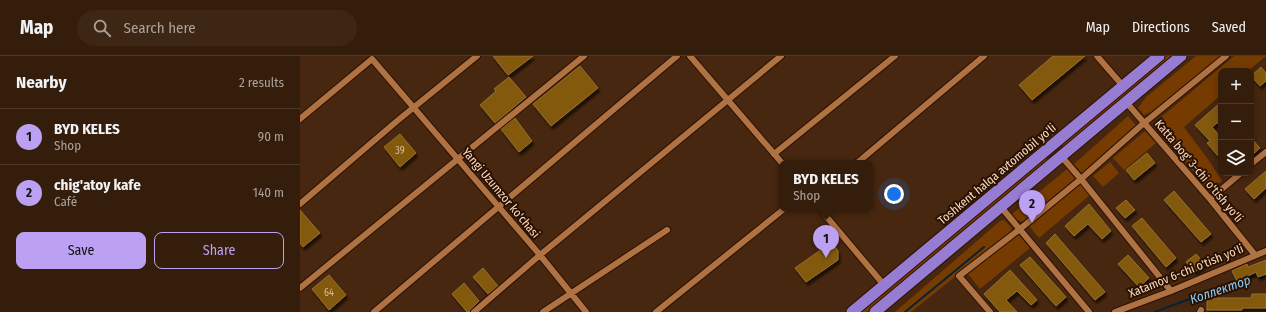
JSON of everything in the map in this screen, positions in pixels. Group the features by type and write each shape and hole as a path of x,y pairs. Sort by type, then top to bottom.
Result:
{"highway":[{"name":"Toshkent halqa avtomobil yo'li","path":"852,312 1159,56"},
{"path":"875,312 1181,56"},
{"path":"1052,146 1061,156"}],"street":[{"path":"300,204 397,121 477,56"},
{"path":"300,288 459,160 584,56"},
{"path":"374,312 677,56"},
{"path":"690,56 779,160"},
{"path":"474,312 540,255 781,56"},
{"path":"774,154 895,56"},
{"path":"860,160 984,56"},
{"path":"1097,56 1123,86"},
{"path":"990,312 959,276 1081,179 1144,123 1226,56"},
{"path":"300,119 374,58"},
{"name":"Yangi Uzumzor ko'chasi","path":"374,58 414,108 540,255 586,312"},
{"name":"Katta bog' 3-chi o'tish yo'li","path":"1126,102 1210,199 1255,255"},
{"path":"1254,162 1266,152"},
{"path":"1061,156 1171,291"},
{"path":"1210,199 1237,176"},
{"path":"1001,207 1089,312"},
{"path":"656,312 780,212"},
{"path":"823,212 884,285"},
{"path":"543,312 667,230"},
{"name":"Xatamov 6-chi o'tish yo'li","path":"1115,312 1171,291 1266,251"}],"shaded area":[{"path":"1167,56 1173,56 1064,148 1062,145"},
{"path":"1196,56 1221,56 1151,112 1144,115 1138,108 1146,97"},
{"path":"1234,56 1266,56 1252,68 1220,68"},
{"path":"1218,69 1218,98 1184,127 1222,181 1209,189 1153,124"},
{"path":"1128,116 1136,125 1082,173 1074,164"},
{"path":"1145,131 1156,143 1124,170 1113,158"},
{"path":"1046,158 1048,161 867,312 861,312"},
{"path":"1110,162 1119,173 1103,187 1093,176"},
{"path":"1067,169 1075,179 1022,222 1016,219 1012,214"},
{"path":"1081,184 1090,195 1039,238 1029,226"},
{"path":"1004,220 1012,228 1010,233 911,312 895,312 1000,221"},
{"path":"1017,233 1030,248 980,289 968,274"}],"building":[{"path":"493,56 533,56 508,75"},
{"path":"1053,56 1085,56 1032,100 1019,85"},
{"path":"580,66 598,88 551,126 533,104"},
{"path":"1261,67 1266,73 1266,81 1260,86 1254,79 1254,73"},
{"path":"509,77 526,97 495,123 480,105 496,91 494,89"},
{"path":"1218,105 1218,122 1212,127 1218,134 1218,156 1207,143 1210,141 1195,125"},
{"path":"515,118 532,141 519,152 501,129"},
{"path":"400,134 416,153 400,167 384,147"},
{"path":"1254,141 1260,148 1254,153"},
{"path":"1147,153 1155,163 1134,180 1126,170"},
{"path":"1266,171 1266,188 1254,199 1245,189"},
{"path":"1174,191 1211,234 1201,242 1164,200"},
{"path":"1126,200 1135,210 1125,218 1116,208"},
{"path":"1089,204 1111,231 1102,239 1088,224 1074,236 1065,226"},
{"path":"300,210 320,233 303,247 300,243"},
{"path":"1142,218 1176,258 1166,267 1132,226"},
{"path":"1055,234 1105,292 1095,300 1046,243"},
{"path":"832,242 838,251 838,260 806,282 795,268"},
{"path":"1196,254 1205,264 1195,272 1186,262"},
{"path":"1128,255 1149,278 1139,287 1118,264"},
{"path":"1030,257 1066,297 1056,306 1020,265"},
{"path":"1266,260 1266,274 1258,277 1256,272 1237,281 1232,271 1247,264 1248,267"},
{"path":"483,268 498,286 488,294 473,277"},
{"path":"1010,270 1037,300 1031,305 1017,291 1006,300 1017,312 1000,312 984,294"},
{"path":"329,275 346,295 329,310 312,289"},
{"path":"464,283 479,301 470,312 467,312 452,294"},
{"path":"1252,294 1266,294 1266,308 1207,310 1207,298 1251,298"}],"waterway":[{"path":"905,312 984,247"},
{"name":"Коллектор","path":"1155,312 1232,283 1256,276 1263,278"}],"place":[{"name":"chig'atoy kafe","path":"1032,223"},
{"name":"BYD KELES","path":"826,258"}]}
